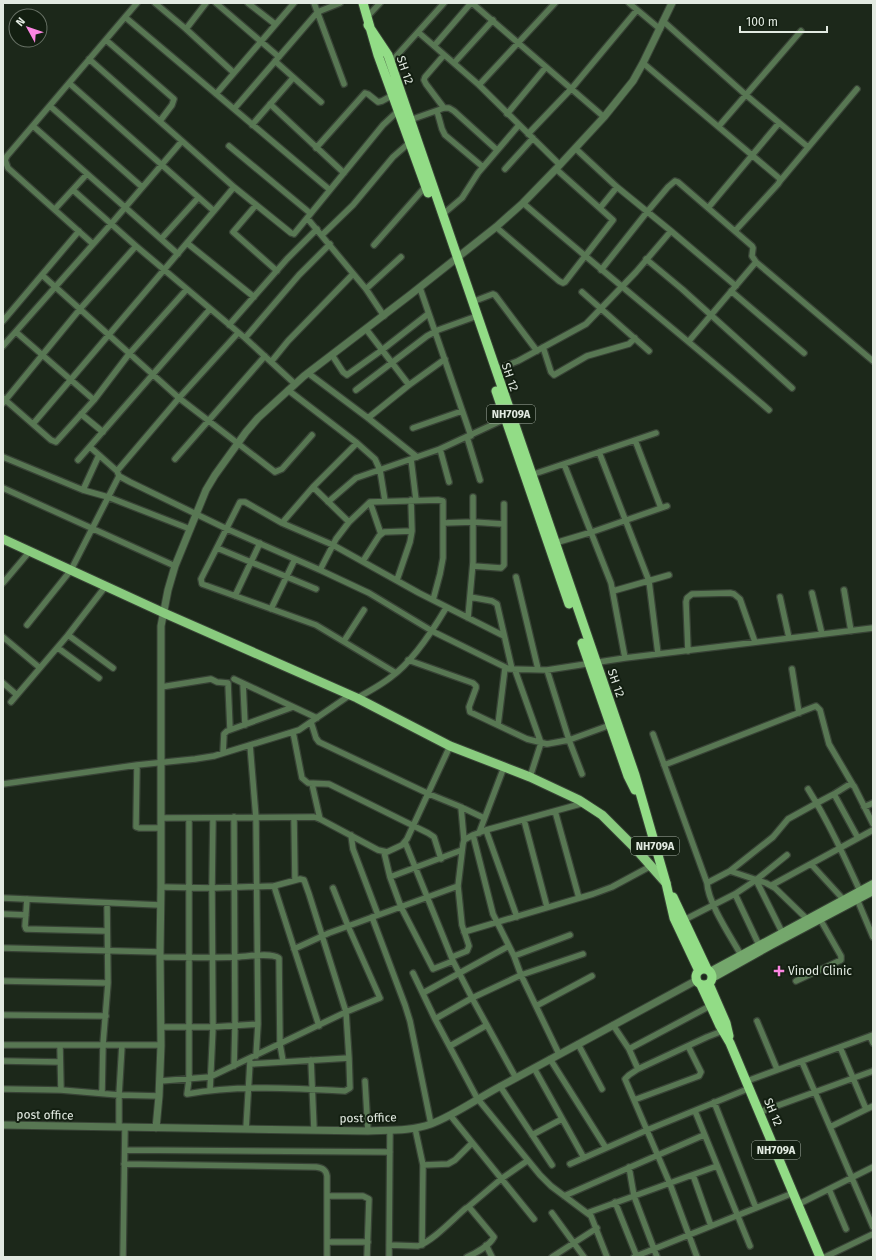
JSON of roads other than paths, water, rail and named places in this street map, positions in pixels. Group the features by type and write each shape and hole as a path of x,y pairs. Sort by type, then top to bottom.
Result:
{"highway":[{"name":"SH 12","path":"363,3 378,55 409,143 454,260 614,724 635,775 666,883 674,918 705,977 710,1006 725,1030"},
{"name":"SH 12","path":"368,21 388,55 442,216 454,260 472,302 474,317 495,370 508,417 531,475 555,543 593,663"},
{"name":"SH 12","path":"666,883 684,920 730,1043 820,1257"}],"main road":[{"path":"3,539 105,587 353,697 450,746 530,777 584,803 602,815 635,848 666,883"},
{"path":"705,977 820,918 873,884"},
{"path":"705,977 741,955 807,919 873,891"}],"street":[{"path":"93,244 8,168 5,160 137,3"},
{"path":"155,3 233,72"},
{"path":"186,29 206,3"},
{"path":"216,3 261,41 293,78 321,102"},
{"path":"248,3 275,24"},
{"path":"216,94 233,72 294,3"},
{"path":"314,3 344,84"},
{"path":"234,109 318,13 340,3"},
{"path":"368,21 380,3"},
{"path":"390,63 444,3"},
{"path":"434,46 471,3 572,88 604,118"},
{"path":"479,85 555,3"},
{"path":"629,3 660,29"},
{"path":"156,1128 161,1045 161,638 168,590 175,566 206,490 214,475 258,418 288,390 496,227 523,203 576,149 604,118 633,81 672,3"},
{"path":"505,169 637,10"},
{"path":"125,17 330,190"},
{"path":"454,63 493,20"},
{"path":"663,22 808,147"},
{"path":"718,126 801,31"},
{"path":"418,32 479,85 531,136 558,167 613,220 565,282 561,282 496,227"},
{"path":"106,40 174,99 172,105 160,121"},
{"path":"444,55 424,80 444,108"},
{"path":"89,59 234,187 292,234 296,232 383,125 398,111"},
{"path":"643,63 778,176 780,181"},
{"path":"507,114 546,67"},
{"path":"252,125 293,78"},
{"path":"69,84 214,211"},
{"path":"735,231 780,181 857,89"},
{"path":"316,148 365,93 378,102 393,95"},
{"path":"270,104 344,173"},
{"path":"50,106 142,187"},
{"path":"410,120 437,110 449,108 497,150"},
{"path":"437,110 445,135 483,167"},
{"path":"708,208 779,123"},
{"path":"442,216 462,198 483,167 519,125"},
{"path":"33,126 178,254"},
{"path":"3,346 5,340 16,332 56,288 182,141"},
{"path":"322,235 353,205 393,156 409,143"},
{"path":"229,146 309,215 317,230 366,289 384,316"},
{"path":"576,149 617,187 736,286"},
{"path":"55,209 87,174"},
{"path":"601,270 647,212 675,181 752,246 752,256 756,262 873,361"},
{"path":"374,245 426,186"},
{"path":"33,424 234,187"},
{"path":"600,208 617,187"},
{"path":"73,190 136,246 245,338 295,384"},
{"path":"161,239 198,198"},
{"path":"523,203 585,257 689,341 770,410"},
{"path":"256,205 233,232 277,271"},
{"path":"229,325 277,271 317,230"},
{"path":"3,321 79,231"},
{"path":"495,370 514,363 586,324 622,287 671,231"},
{"path":"187,243 254,297"},
{"path":"245,338 302,272 330,244"},
{"path":"136,246 80,309 4,400 51,440 56,442 82,414 129,354 187,289"},
{"path":"366,289 401,257"},
{"path":"646,259 792,388"},
{"path":"689,341 756,262"},
{"path":"271,362 353,274"},
{"path":"42,275 179,398 208,422 272,470 278,472 312,435"},
{"path":"420,288 462,411 480,480"},
{"path":"731,291 804,353"},
{"path":"582,292 602,308 649,351"},
{"path":"472,302 490,295 495,295 537,351"},
{"path":"78,460 210,309"},
{"path":"332,355 343,372 348,375 428,314"},
{"path":"356,390 434,332 474,317"},
{"path":"366,329 409,385"},
{"path":"16,332 94,400"},
{"path":"27,625 71,570 118,474 179,398 238,333"},
{"path":"543,347 551,372 554,375 587,356 629,344 635,338"},
{"path":"175,459 264,356"},
{"path":"368,418 409,385 445,359"},
{"path":"308,373 368,418 414,458 412,531 409,548 397,580"},
{"path":"288,390 357,443 375,459 380,470 385,501"},
{"path":"413,428 462,411"},
{"path":"82,414 103,432"},
{"path":"328,502 356,478 440,449 508,417"},
{"path":"531,475 656,433"},
{"path":"555,543 664,507 635,440"},
{"path":"282,523 313,487 357,443"},
{"path":"90,448 118,474 130,482 227,529 369,593 432,631 505,668 547,670 625,658 873,628"},
{"path":"440,449 449,482"},
{"path":"600,452 649,581 658,654"},
{"path":"83,490 99,455"},
{"path":"3,457 83,490 108,497 190,529"},
{"path":"564,464 608,572 613,591 625,658"},
{"path":"313,487 349,522"},
{"path":"3,488 175,566"},
{"path":"468,618 473,566 473,496"},
{"path":"320,570 332,545 349,522 370,502 414,500 443,501 443,558 433,600"},
{"path":"396,673 316,625 205,585 201,582 239,504 242,501 282,523 332,545 446,608 504,636"},
{"path":"370,502 381,534"},
{"path":"473,566 503,567 505,562 503,524 504,504"},
{"path":"443,523 473,522 503,524"},
{"path":"363,561 381,534 387,532 412,531"},
{"path":"235,596 260,543"},
{"path":"217,548 316,589"},
{"path":"3,583 30,551"},
{"path":"271,608 295,559"},
{"path":"613,591 669,575"},
{"path":"516,577 538,669"},
{"path":"11,702 58,648 105,587"},
{"path":"844,590 851,630"},
{"path":"688,650 686,602 687,598 692,594 730,593 740,599 755,642"},
{"path":"812,593 822,634"},
{"path":"470,597 492,601 497,604 504,636 514,669 541,743 530,777"},
{"path":"780,597 789,638"},
{"path":"3,784 137,765 195,760 299,730 353,697 386,681 396,673 432,631 446,608"},
{"path":"344,641 364,610"},
{"path":"68,635 113,668"},
{"path":"3,637 40,668"},
{"path":"58,648 99,678"},
{"path":"408,660 475,684 476,688 469,707 470,712 527,739 541,743 552,743 569,740 614,724"},
{"path":"498,725 505,668"},
{"path":"792,669 798,713"},
{"path":"547,670 569,740 582,774"},
{"path":"161,687 211,679 218,682 228,683 230,729"},
{"path":"234,679 293,707 314,720"},
{"path":"3,683 17,695"},
{"path":"243,684 245,725"},
{"path":"664,765 816,706 820,708 829,744 853,785 873,824"},
{"path":"223,753 224,734 230,729 293,707"},
{"path":"314,720 316,738 320,742 429,794 484,818"},
{"path":"293,732 302,778 308,783 312,784 329,784 414,825 434,837 441,859"},
{"path":"653,734 707,883 709,895 741,955"},
{"path":"246,1129 252,1059 258,1024 256,818 250,745"},
{"path":"161,818 310,817 320,819 384,852 392,851 405,842 429,794 450,746"},
{"path":"137,765 136,827 161,828"},
{"path":"504,767 484,818 476,834 493,914 560,1054"},
{"path":"312,784 320,819"},
{"path":"707,883 730,871 773,837 788,819 848,785 853,785"},
{"path":"808,789 817,803 840,848 860,891"},
{"path":"834,794 858,838"},
{"path":"464,840 486,830 584,803"},
{"path":"864,807 873,803"},
{"path":"384,852 390,877 401,907 433,969 464,952 468,948 464,932 458,886 464,840 461,807"},
{"path":"555,811 579,898"},
{"path":"234,817 234,1066"},
{"path":"161,887 189,888 233,888 274,886 300,879 304,880 346,1012 350,1087 348,1090 249,1089 210,1090 187,1094 189,1079 188,1027 189,957 189,888 189,818"},
{"path":"210,1090 213,1027 213,818"},
{"path":"294,818 295,880"},
{"path":"524,820 547,907"},
{"path":"486,830 517,916"},
{"path":"772,885 873,830"},
{"path":"350,835 355,854 378,915"},
{"path":"405,842 452,959 516,1078"},
{"path":"390,877 462,850"},
{"path":"684,920 735,894 756,880 787,855"},
{"path":"811,864 844,902"},
{"path":"464,932 612,887 651,866"},
{"path":"730,871 772,885 807,919"},
{"path":"756,880 782,932"},
{"path":"274,886 319,1026"},
{"path":"294,949 348,926 458,886"},
{"path":"160,1081 210,1077 252,1059 346,1012 380,998 348,926 334,888"},
{"path":"735,894 759,945"},
{"path":"3,898 160,905"},
{"path":"27,898 25,928 28,930 106,931"},
{"path":"857,899 873,937"},
{"path":"102,1093 103,1044 108,983 106,931 107,903"},
{"path":"3,914 26,915"},
{"path":"372,917 410,1021 431,1124"},
{"path":"796,981 841,960 841,956 820,918"},
{"path":"514,956 570,935"},
{"path":"423,993 509,946"},
{"path":"3,948 107,950 189,957 276,956 279,958 280,1044 283,1061"},
{"path":"435,1019 472,998 521,975 583,954"},
{"path":"413,973 435,1019 477,1098 527,1161 545,1181 594,1220 607,1257"},
{"path":"536,1006 592,976"},
{"name":"post office","path":"3,1125 368,1131 415,1128 431,1124 450,1115 477,1098 705,977"},
{"path":"3,981 108,983"},
{"path":"628,1049 710,1006"},
{"path":"3,1015 106,1016"},
{"path":"757,1021 777,1069"},
{"path":"161,1027 213,1027 258,1024"},
{"path":"450,1046 486,1024"},
{"path":"613,1025 638,1069"},
{"path":"697,1257 670,1184 625,1079 638,1069 725,1030"},
{"path":"570,1164 647,1130 695,1111 777,1069 802,1062 871,1035 873,1043"},
{"path":"578,1044 602,1089"},
{"path":"3,1045 161,1045"},
{"path":"122,1045 119,1095 125,1150 123,1257"},
{"path":"60,1046 61,1090"},
{"path":"634,1100 699,1076 701,1072 688,1046"},
{"path":"840,1047 866,1109"},
{"path":"252,1059 283,1061 349,1058"},
{"path":"311,1060 314,1129"},
{"path":"550,1060 606,1148"},
{"path":"3,1061 60,1062"},
{"path":"802,1062 873,1227"},
{"path":"534,1068 584,1158"},
{"path":"760,1112 873,1071"},
{"path":"366,1081 368,1131"},
{"path":"500,1086 552,1165"},
{"path":"3,1090 61,1090 119,1095 159,1096"},
{"path":"714,1102 756,1208"},
{"path":"830,1127 873,1106"},
{"path":"695,1111 750,1246"},
{"path":"450,1115 534,1220"},
{"path":"532,1135 562,1119"},
{"path":"415,1128 423,1165 422,1245"},
{"path":"389,1257 390,1130"},
{"path":"564,1196 704,1135"},
{"path":"423,1165 448,1164 455,1160 472,1143"},
{"path":"125,1150 390,1152"},
{"path":"389,1245 422,1245 501,1179 527,1161"},
{"path":"124,1164 322,1168 326,1173 327,1257"},
{"path":"587,1213 717,1166"},
{"path":"799,1204 873,1166"},
{"path":"629,1167 634,1196 657,1257"},
{"path":"693,1175 711,1226"},
{"path":"829,1189 846,1229"},
{"path":"615,1202 636,1257 793,1193"},
{"path":"327,1196 363,1196 369,1199 367,1257"},
{"path":"467,1257 486,1246 493,1240 494,1236 468,1207"},
{"path":"552,1213 584,1257"},
{"path":"552,1257 596,1228"},
{"path":"825,1257 873,1234"},
{"path":"327,1242 368,1242"},
{"path":"486,1246 492,1257"}],"place":[{"name":"Vinod Clinic","path":"779,971"}]}
